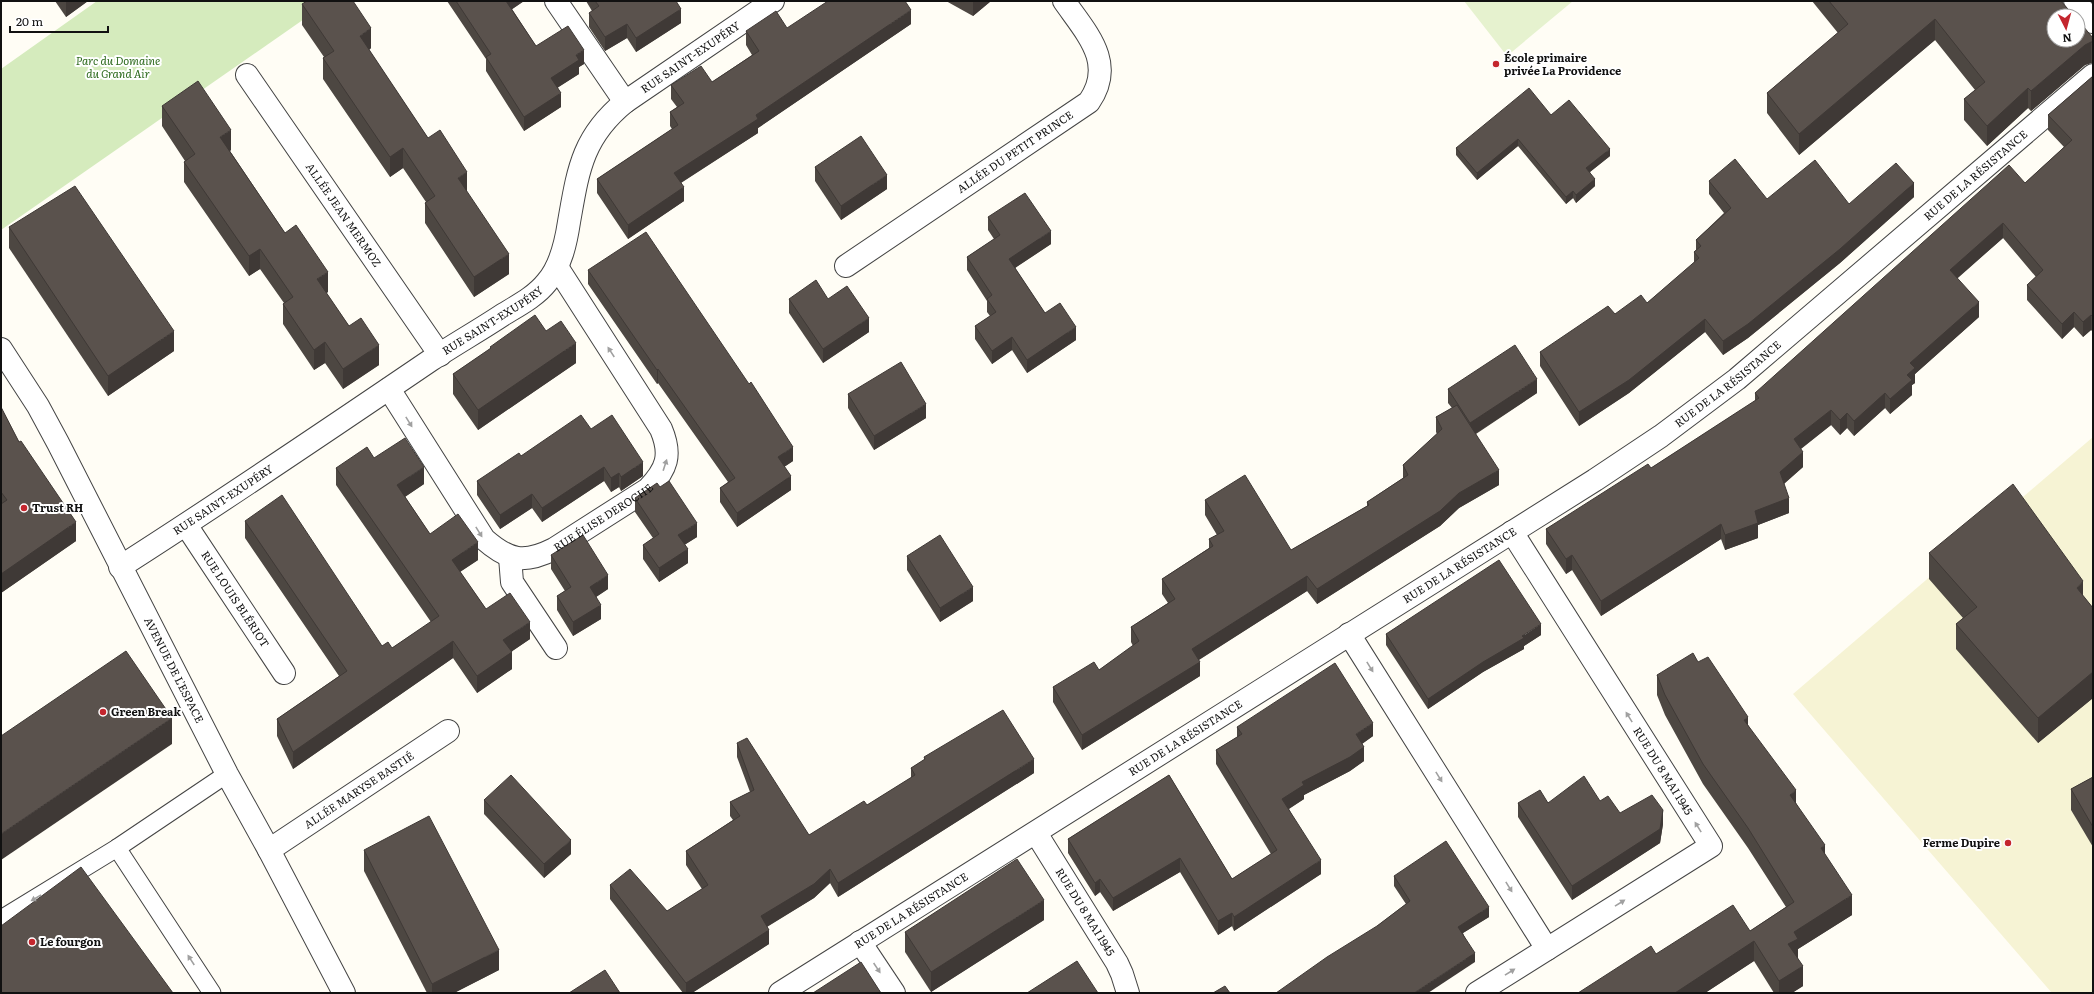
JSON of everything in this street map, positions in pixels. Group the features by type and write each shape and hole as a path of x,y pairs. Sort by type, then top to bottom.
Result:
{"street":[{"path":"556,1 625,102"},
{"name":"RUE SAINT-EXUPÉRY","path":"120,567 186,525 388,389 531,297 547,282 557,267 566,238 582,159 599,127 609,115 625,102 773,1"},
{"name":"ALLÉE DU PETIT PRINCE","path":"846,266 1089,102 1096,92 1101,74 1096,47 1064,1"},
{"path":"2075,1 2093,22"},
{"name":"ALLÉE JEAN MERMOZ","path":"247,75 440,355"},
{"name":"RUE DE LA RÉSISTANCE","path":"780,993 1036,833 1661,436 1738,379 2093,75"},
{"name":"RUE ÉLISE DEROCHE","path":"510,557 522,558 540,556 554,549 648,489 660,477 666,464 667,445 661,428 557,267"},
{"name":"AVENUE DE L'ESPACE","path":"1,349 38,406 227,774 269,850 344,993"},
{"path":"388,389 484,539 499,552 510,557 512,582 556,648"},
{"name":"RUE LOUIS BLÉRIOT","path":"186,525 284,673"},
{"name":"RUE DU 8 MAI 1945","path":"1478,993 1711,846 1512,532"},
{"path":"1349,634 1547,949"},
{"name":"ALLÉE MARYSE BASTIÉ","path":"269,850 448,731"},
{"name":"RUE DU 8 MAI 1945","path":"1036,833 1117,963 1128,993"},
{"path":"860,942 894,993"}],"lane":[{"path":"1,919 117,848 227,774"},
{"path":"117,848 212,993"}],"shaded area":[{"name":"Ferme Dupire","path":"2093,437 2093,993 2052,993 1793,694"}],"green space":[{"name":"Parc du Domaine du Grand Air","path":"97,1 330,1 1,230 1,69"},
{"path":"1464,1 1573,1 1507,56"}],"building":[{"path":"307,1 353,1 371,28 360,36 428,138 440,130 467,172 458,178 509,254 474,277 425,203 435,196 403,148 390,157 323,58 334,51 302,4"},
{"path":"456,1 506,1 536,46 568,26 584,50 576,55 579,60 551,78 561,93 524,117 486,57 491,54"},
{"path":"595,1 676,1 681,9 636,38 627,24 605,37 589,13 599,6"},
{"path":"828,1 905,1 911,10 756,115 758,119 674,173 684,187 628,225 597,179 678,125 670,112 684,103 671,85 701,66 712,82 759,51 746,31 776,11 787,28"},
{"path":"1829,1 2061,1 2067,8 2046,8 2046,48 2081,48 2031,91 2028,88 1987,126 1964,99 1985,82 1935,19 1799,134 1767,93 1848,24"},
{"path":"2086,30 2093,38 2093,42 2086,44"},
{"path":"2093,76 2093,317 2091,315 2083,322 2074,312 2062,324 2027,285 2043,270 2003,223 1950,270 1979,302 1910,363 1915,368 1907,375 1912,380 1890,399 1885,393 1854,421 1847,413 1840,420 1831,410 1794,439 1803,452 1780,472 1789,498 1755,511 1758,523 1725,535 1721,524 1601,601 1572,555 1566,559 1546,529 1648,464 1651,468 1759,398 1755,393 2009,165 2025,183 2072,140 2048,115"},
{"path":"198,81 231,130 220,137 285,233 296,225 328,272 317,279 349,326 361,318 379,345 343,369 325,342 314,350 283,304 293,297 260,249 249,256 184,162 195,154 162,106"},
{"path":"1529,88 1551,115 1569,100 1610,149 1586,168 1595,179 1576,195 1573,191 1566,197 1518,139 1477,173 1456,148"},
{"path":"861,136 887,175 841,206 815,167"},
{"path":"1735,159 1767,199 1815,160 1849,204 1896,163 1914,183 1840,249 1748,324 1723,341 1705,319 1629,380 1579,412 1540,352 1608,306 1615,314 1641,295 1647,303 1699,258 1694,252 1701,246 1696,240 1731,208 1709,181"},
{"path":"75,186 174,331 108,376 9,227"},
{"path":"1025,193 1051,231 1009,259 1045,313 1060,303 1076,327 1027,360 1012,337 992,351 975,326 996,312 987,299 992,295 967,257 1000,235 988,217"},
{"path":"646,232 749,384 751,382 793,447 778,457 791,476 737,513 720,488 735,478 658,369 657,370 588,270"},
{"path":"816,280 828,299 847,286 869,318 823,349 789,299"},
{"path":"535,315 546,331 561,321 576,343 478,410 453,374"},
{"path":"1515,345 1537,379 1470,423 1448,389"},
{"path":"901,362 926,404 874,436 848,394"},
{"path":"1457,405 1499,470 1459,493 1440,511 1317,589 1307,576 1192,649 1200,662 1082,735 1053,687 1094,662 1099,670 1139,641 1131,627 1175,599 1162,579 1213,546 1209,539 1224,531 1205,500 1245,475 1291,550 1369,505 1367,502 1408,475 1403,465 1442,429 1436,417"},
{"path":"1,407 19,442 21,441 76,522 1,574 1,504 7,500 1,492"},
{"path":"581,415 591,429 612,415 643,462 621,477 619,473 611,478 604,467 542,508 532,494 500,515 477,481 519,453 521,456"},
{"path":"405,438 424,467 397,485 430,534 458,514 478,542 452,560 486,609 510,593 530,622 503,640 512,652 477,676 453,641 293,752 277,719 347,671 245,521 282,495 382,646 388,642 392,648 439,616 336,468 367,447 374,458"},
{"path":"669,481 697,523 678,535 688,549 659,568 643,545 659,534 635,498 657,483 660,487"},
{"path":"2013,484 2083,581 2077,588 2093,608 2093,672 2038,718 1956,624 1977,607 1929,553"},
{"path":"583,535 608,575 590,587 601,605 573,622 557,596 571,587 551,555"},
{"path":"940,535 973,587 940,608 907,556"},
{"path":"1499,560 1541,624 1522,636 1524,638 1483,662 1428,699 1386,634"},
{"path":"126,651 172,718 1,834 1,736"},
{"path":"1693,653 1698,662 1708,657 1748,717 1744,720 1796,790 1790,795 1825,845 1821,848 1852,895 1794,932 1798,939 1788,944 1803,966 1779,981 1754,941 1675,993 1578,993 1651,946 1656,954 1733,905 1750,931 1794,902 1748,828 1703,764 1665,695 1657,675"},
{"path":"1335,663 1373,723 1356,734 1364,747 1350,757 1302,782 1304,785 1282,799 1321,860 1234,917 1232,913 1218,921 1180,858 1113,898 1100,879 1095,883 1068,839 1169,775 1232,879 1277,850 1216,750 1242,734 1237,727"},
{"path":"1003,710 1034,759 838,883 830,869 814,884 761,916 769,930 686,983 610,885 630,869 667,911 708,885 686,851 740,816 730,802 754,790 737,743 747,738 809,835 864,801 867,805 915,775 911,768 925,759 924,757"},
{"path":"511,775 571,840 544,864 484,800"},
{"path":"1584,776 1600,801 1608,796 1620,813 1652,795 1663,810 1660,829 1572,886 1518,803 1540,790 1548,803"},
{"path":"2093,777 2093,827 2071,789"},
{"path":"429,816 499,950 432,984 364,850"},
{"path":"1446,841 1489,907 1458,927 1475,953 1414,993 1276,993 1327,957 1377,926 1410,901 1394,876"},
{"path":"1017,859 1044,900 931,972 905,932"},
{"path":"81,867 173,993 1,993 1,926"},
{"path":"1077,961 1098,993 1027,993"},
{"path":"861,962 881,993 813,993"},
{"path":"605,970 620,993 569,993"},
{"path":"1225,986 1230,993 1213,993"}],"place":[{"name":"École primaire privée La Providence","path":"1496,64"},
{"name":"Trust RH","path":"24,508"},
{"name":"Green Break","path":"103,712"},
{"name":"Ferme Dupire","path":"2008,843"},
{"name":"Le fourgon","path":"32,942"}]}
